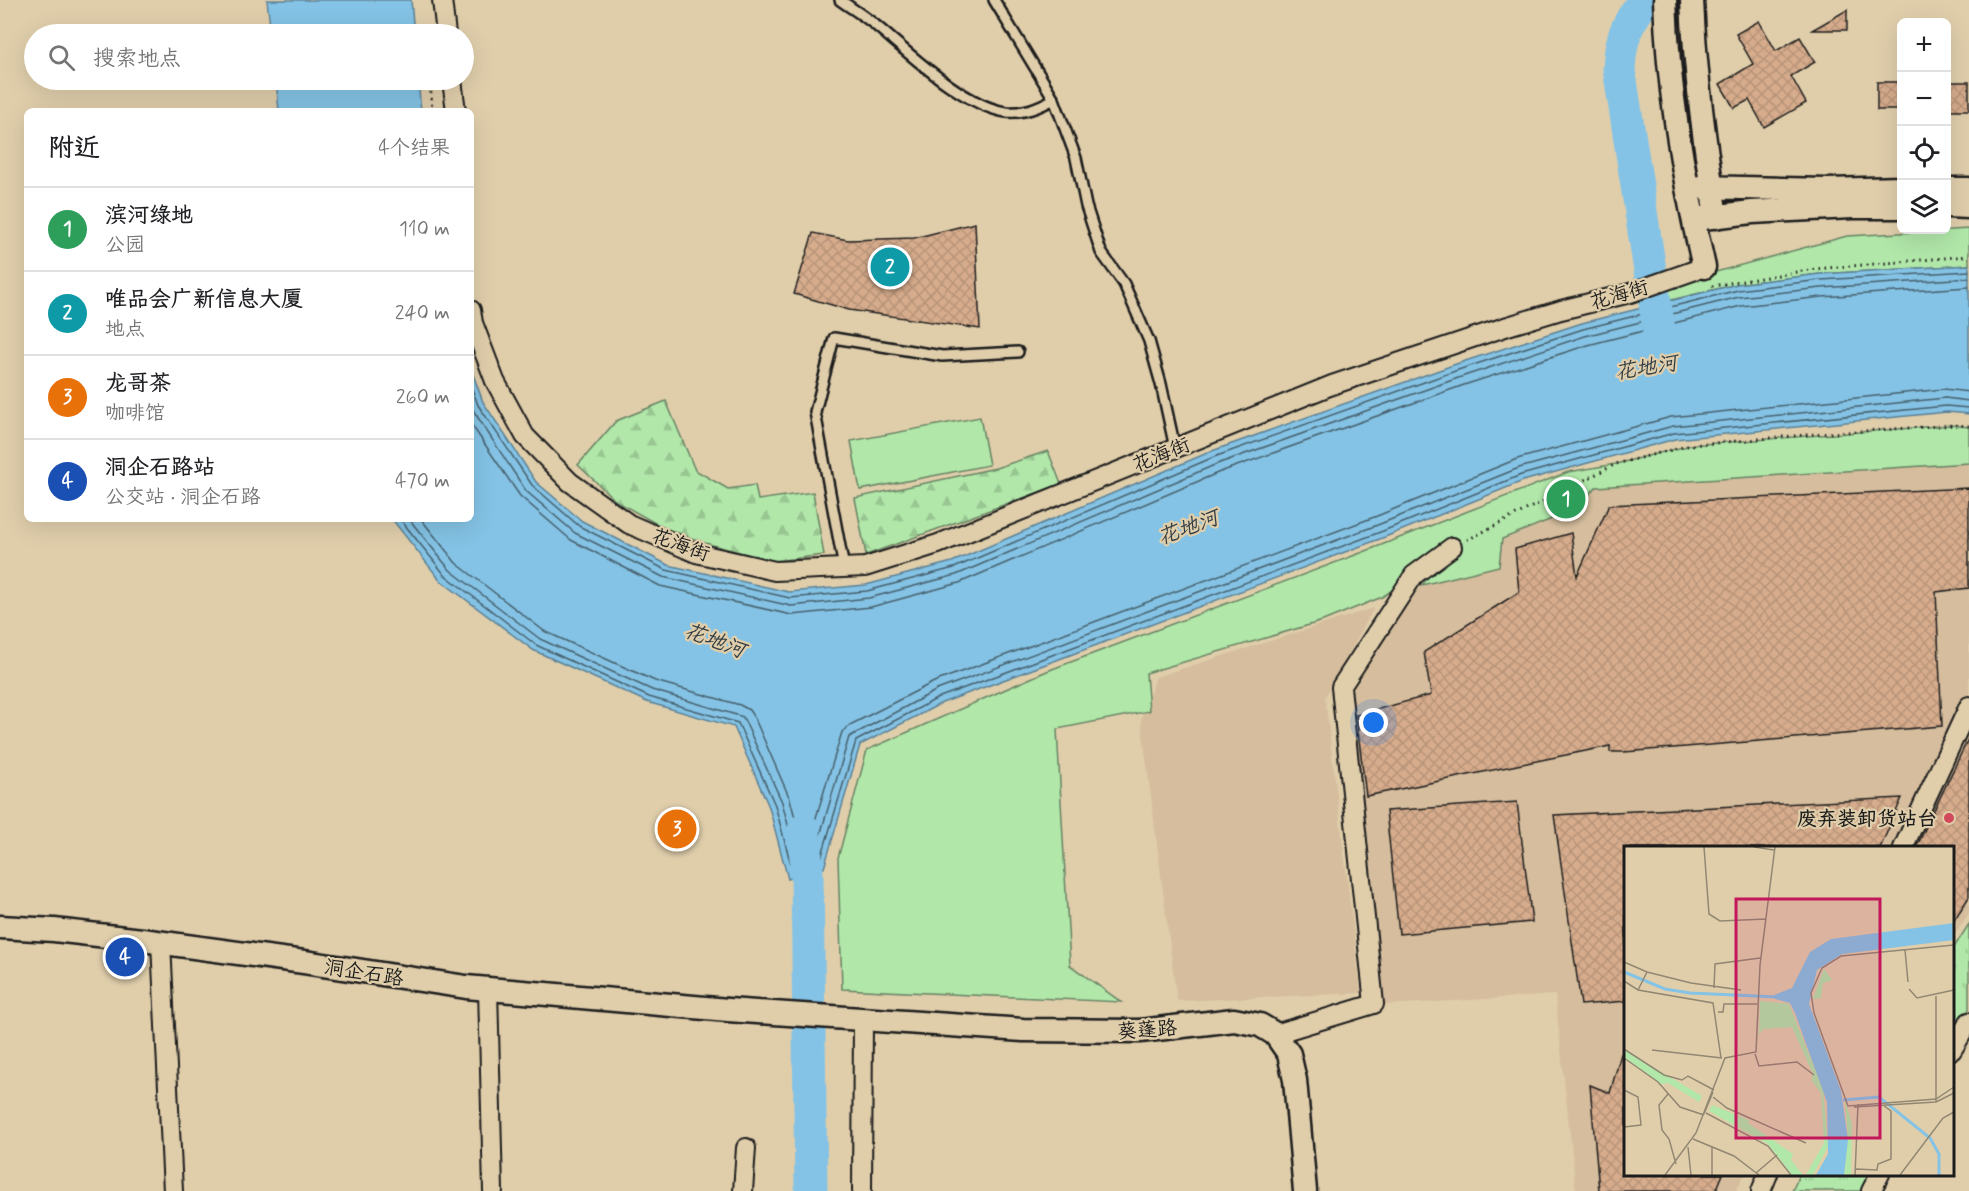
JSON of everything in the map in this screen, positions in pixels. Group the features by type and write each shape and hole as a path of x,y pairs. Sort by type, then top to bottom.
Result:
{"street":[{"path":"442,0 445,24"},
{"path":"1692,0 1701,113 1716,217"},
{"path":"1665,4 1671,79 1692,219 1704,278"},
{"path":"453,90 456,108"},
{"path":"1688,187 1827,190 1897,188"},
{"path":"1951,189 1969,189"},
{"path":"1951,206 1969,207"},
{"path":"1692,219 1752,212 1897,207"},
{"name":"花海街","path":"474,326 495,381 525,436 570,482 629,524 696,552 775,571 865,567 938,544 1332,385 1416,355 1561,310 1704,278"},
{"path":"1305,1191 1295,1080 1289,1054 1275,1034 1374,1005 1341,687 1414,575 1452,548"},
{"path":"1904,846 1969,706"},
{"name":"洞企石路","path":"0,927 54,930 161,943 488,989 728,1010"},
{"path":"161,943 173,1191"},
{"path":"488,989 493,1191"},
{"name":"葵蓬路","path":"728,1010 1084,1032 1140,1031 1234,1020 1260,1025 1275,1034"},
{"path":"859,1019 862,1191"},
{"path":"1954,1048 1969,1022"},
{"path":"743,1191 746,1148"},
{"path":"1761,1191 1767,1176"},
{"path":"1871,1191 1879,1176"}],"lane":[{"path":"840,0 872,22 949,84 985,107 1008,112 1035,109 1054,99"},
{"path":"994,0 1054,99 1076,158 1086,206 1101,252 1124,284 1149,341 1175,448"},
{"path":"844,568 815,412 834,338 942,356 1018,352"}],"path":[{"path":"431,90 432,108"},
{"path":"1704,278 1969,256"},
{"path":"1452,548 1616,464 1691,445 1816,434 1969,426"}],"shaded area":[{"path":"1969,463 1969,913 1954,936 1954,846 1624,846 1624,1176 1744,1176 1736,1191 1576,1191 1555,995 1385,1005 1341,687 1422,585 1499,566 1502,539 1574,510 1596,487"},
{"path":"1374,608 1325,697 1361,993 1177,1001 1141,719 1156,677"}],"green space":[{"path":"1969,229 1969,265 1820,274 1737,284 1663,302 1657,288 1847,236 1897,233 1951,234 1951,230"},
{"path":"666,401 695,470 728,489 755,485 758,500 813,492 824,555 774,561 705,543 662,527 616,501 578,465 616,421"},
{"path":"980,417 989,465 860,490 851,441"},
{"path":"1951,425 1969,427 1969,463 1596,487 1574,510 1502,539 1499,566 1422,585 1450,549 1382,597 1323,621 1146,673 1149,711 1057,729 1070,965 1121,1002 842,989 838,858 867,750 1047,671 1568,472 1616,464 1691,445"},
{"path":"1048,451 1061,484 866,555 855,498 996,468"},
{"path":"1969,924 1969,1009 1954,1033 1954,947"},
{"path":"1799,1176 1868,1176 1860,1191 1792,1191"}],"water":[{"path":"267,0 411,0 413,24 270,24"},
{"path":"277,90 419,90 421,108 279,108"},
{"name":"花地河","path":"1969,265 1969,414 1947,412 1675,439 1523,481 1385,537 942,703 860,745 824,868 788,879 769,807 734,727 647,702 533,650 440,580 394,522 474,522 474,377 483,402 536,482 582,521 668,565 789,592 866,585 952,562 1212,451 1456,364 1582,323 1737,284 1820,274"}],"building":[{"path":"1847,10 1847,30 1812,30"},
{"path":"1759,21 1776,51 1800,37 1815,62 1791,76 1806,103 1764,127 1749,100 1734,108 1720,84 1753,64 1736,34"},
{"path":"1877,82 1897,82 1897,110 1877,110"},
{"path":"1951,82 1969,82 1969,110 1951,110"},
{"path":"975,223 980,329 849,310 794,294 813,233 848,240 914,238"},
{"path":"1969,488 1969,588 1936,592 1942,726 1624,752 1610,752 1610,746 1366,796 1356,715 1431,695 1424,652 1519,592 1515,549 1571,533 1577,576 1609,505"},
{"name":"废弃装卸货站台","path":"1969,737 1969,897 1954,920 1954,846 1917,846"},
{"path":"1902,798 1881,846 1624,846 1624,1001 1581,1005 1554,815"},
{"path":"1517,802 1532,922 1399,934 1386,811"},
{"path":"1621,1054 1624,1054 1624,1176 1722,1176 1716,1191 1599,1191 1590,1085 1610,1093"}],"waterway":[{"name":"花地河","path":"1645,0 1626,32 1621,48 1619,68 1662,349"},
{"path":"804,830 807,874 811,1191"}],"place":[{"name":"唯品会广新信息大厦","path":"890,267"},
{"name":"滨河绿地","path":"1566,499"},
{"name":"废弃装卸货站台","path":"1949,818"},
{"name":"龙哥茶","path":"677,829"},
{"name":"洞企石路站","path":"125,957"}]}
